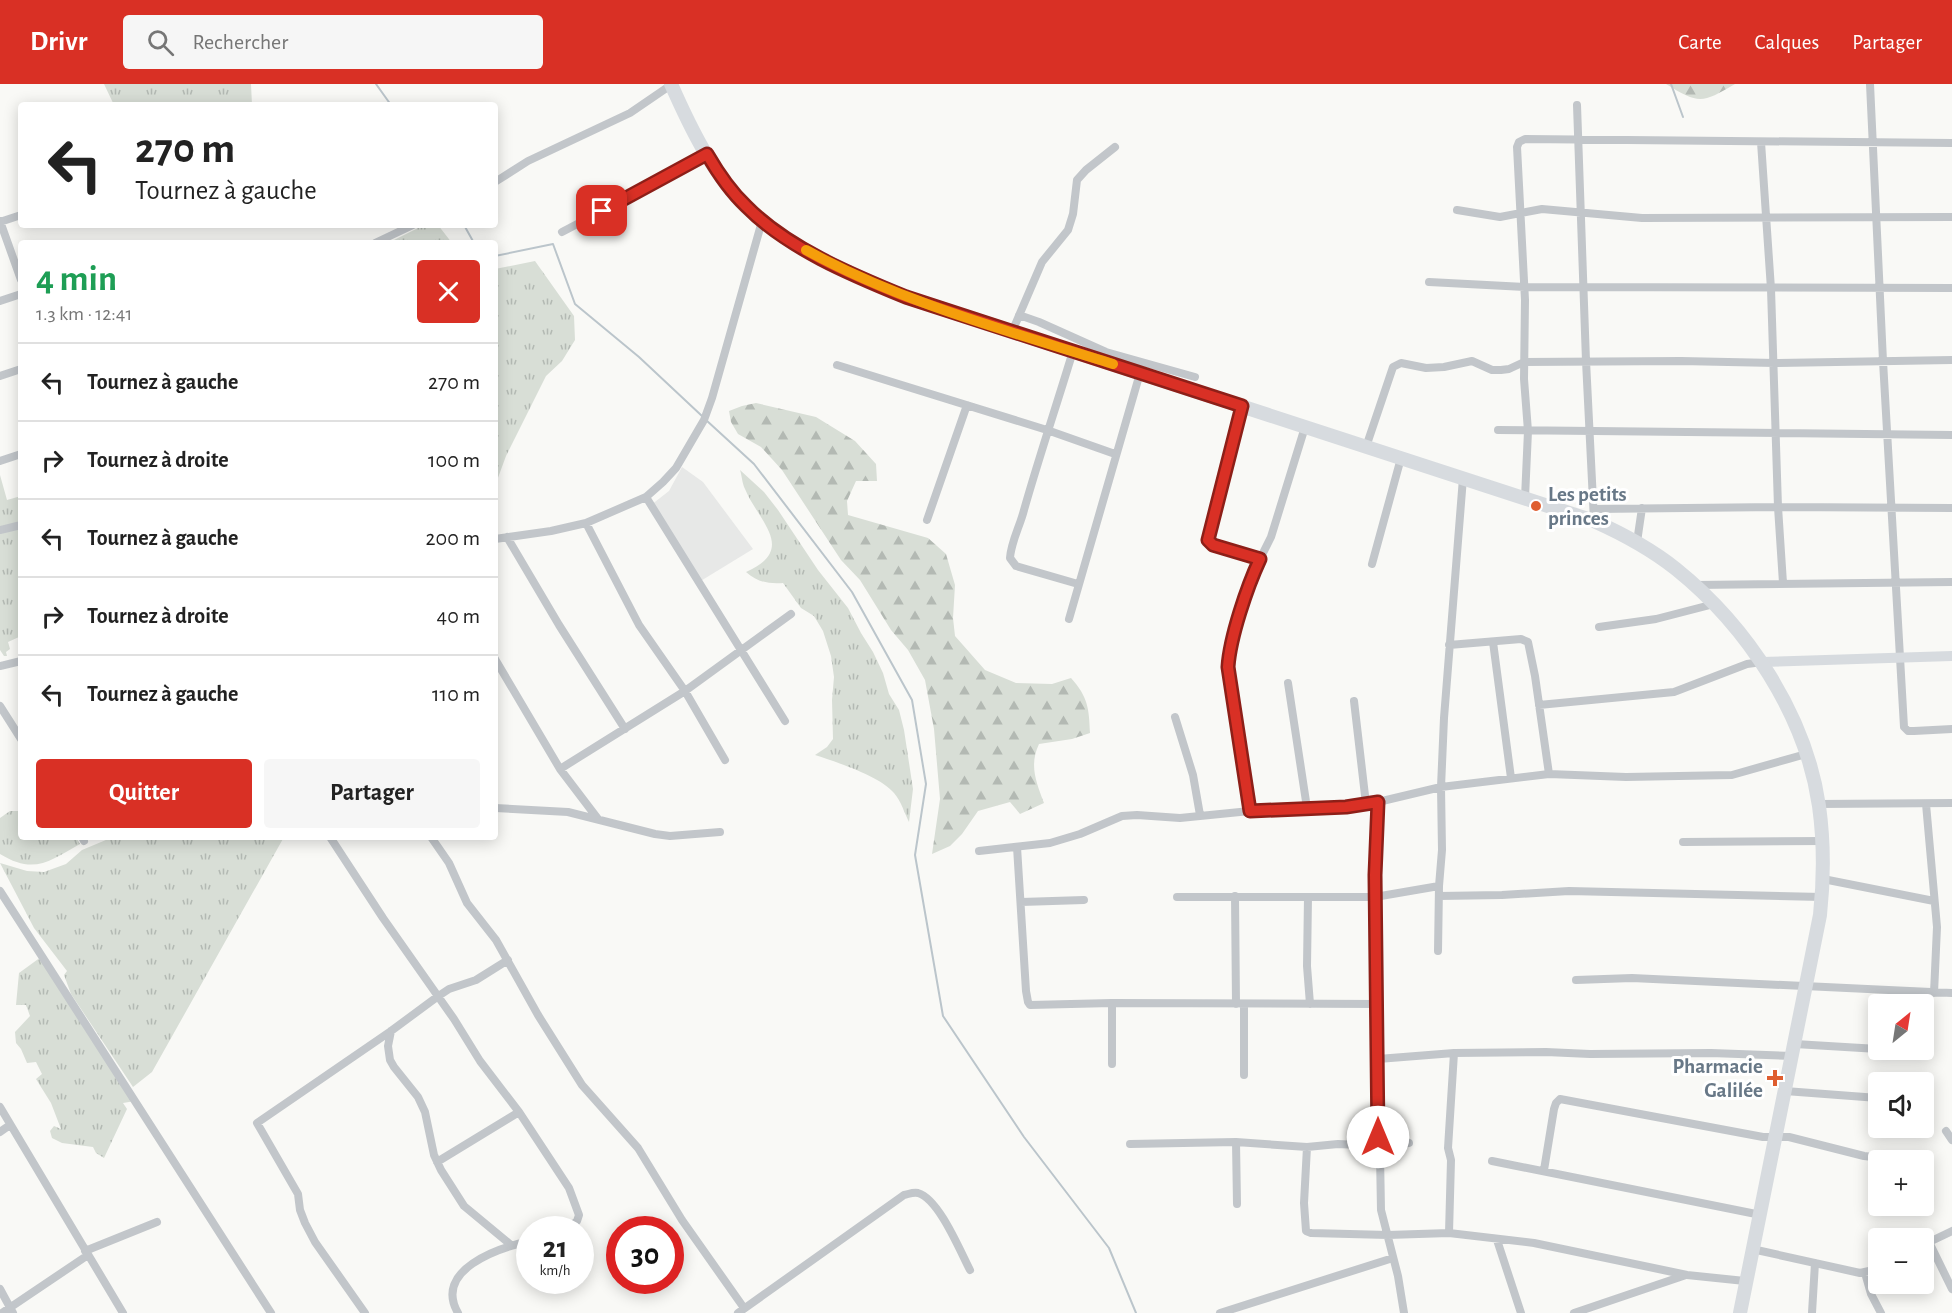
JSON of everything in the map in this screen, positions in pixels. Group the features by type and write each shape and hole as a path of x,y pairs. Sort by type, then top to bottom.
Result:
{"highway":[{"path":"671,85 707,154 734,193 762,221 789,240 864,280 906,297 1462,478 1525,498 1594,515 1676,569 1714,604 1762,662 1786,704 1806,754 1819,804 1823,841 1822,897 1794,1050 1740,1313"}],"street":[{"path":"1870,84 1904,727 1914,732 1952,729"},
{"path":"498,180 528,162 630,113 671,85"},
{"path":"1577,105 1594,515 1642,508 1952,508"},
{"path":"1525,498 1528,430 1524,362 1525,287 1517,147 1519,142 1525,139 1952,143"},
{"path":"1761,142 1772,289 1778,507 1783,582"},
{"path":"1012,332 1042,262 1068,230 1073,214 1077,180 1115,147"},
{"path":"562,231 707,154"},
{"path":"1457,210 1500,217 1511,217 1542,209 1642,218 1952,217"},
{"path":"18,216 0,222 18,272"},
{"path":"498,538 586,523 646,497 676,468 704,420 712,398 762,221"},
{"path":"381,240 407,228"},
{"path":"1430,282 1525,287 1952,288"},
{"path":"0,301 18,295"},
{"path":"1019,315 1106,352 1195,377"},
{"path":"1072,351 1010,558 1016,566 1078,584"},
{"path":"1366,447 1392,370 1397,364 1435,368 1472,361 1492,370 1501,370 1524,362 1775,363 1952,360"},
{"path":"837,365 1047,430 1115,454"},
{"path":"0,376 18,370"},
{"path":"1069,619 1140,373"},
{"path":"927,520 967,405"},
{"path":"1242,406 1208,540 1213,545 1260,559"},
{"path":"1250,811 1228,667 1232,645 1260,559 1269,544 1305,426"},
{"path":"1498,430 1952,435"},
{"path":"0,461 18,455"},
{"path":"1372,564 1401,458"},
{"path":"1438,951 1442,850 1441,787 1462,478"},
{"path":"646,497 785,721"},
{"path":"1636,542 1642,508"},
{"path":"586,523 639,625 685,692 725,760"},
{"path":"0,530 18,526"},
{"path":"507,537 625,729"},
{"path":"1694,585 1783,582 1952,582"},
{"path":"1599,627 1656,620 1714,604"},
{"path":"560,769 685,692 791,614"},
{"path":"1449,645 1521,639 1528,642 1549,774"},
{"path":"1493,642 1511,778"},
{"path":"1539,705 1674,692 1747,664 1762,662 1952,656"},
{"path":"0,666 18,662"},
{"path":"498,664 560,769 598,819"},
{"path":"1288,683 1307,808"},
{"path":"1354,701 1366,804"},
{"path":"0,706 18,734"},
{"path":"1175,717 1193,776 1200,815"},
{"path":"979,851 1050,843 1080,834 1122,816 1180,818 1366,804 1441,787 1549,774 1626,777 1732,775 1806,754"},
{"path":"1378,802 1376,897 1381,1210 1404,1313"},
{"path":"1819,804 1952,803"},
{"path":"1926,804 1937,927 1934,993"},
{"path":"498,808 568,812 638,831 670,836 720,832"},
{"path":"332,840 436,997 519,1112 569,1188 579,1216"},
{"path":"433,840 449,863 467,903 496,940 538,1015 582,1085 638,1148 741,1311 904,1195 912,1192 923,1196 939,1213 970,1270"},
{"path":"1683,842 1823,841"},
{"path":"1017,848 1027,998 1030,1005 1377,1004"},
{"path":"1823,879 1934,901"},
{"path":"1177,897 1376,897 1439,886"},
{"path":"0,891 270,1313"},
{"path":"1439,896 1569,891 1822,897"},
{"path":"1235,896 1244,1075"},
{"path":"1308,897 1307,966 1310,1004"},
{"path":"1021,902 1084,900"},
{"path":"365,1313 315,1242 305,1223 298,1194 257,1123 391,1031 436,997 449,989 476,980 508,960"},
{"path":"1576,980 1632,978 1952,993"},
{"path":"1112,1003 1112,1064"},
{"path":"391,1031 388,1046 390,1060 418,1097 425,1112 437,1162 464,1206 511,1245"},
{"path":"1378,1059 1454,1053 1711,1053 1868,1049"},
{"path":"1449,1233 1451,1160 1448,1148 1454,1053"},
{"path":"1785,1091 1868,1097"},
{"path":"1544,1170 1554,1109 1560,1099 1694,1126 1763,1137 1789,1137 1868,1156"},
{"path":"0,1107 123,1313"},
{"path":"437,1162 519,1112"},
{"path":"0,1132 10,1125"},
{"path":"1946,1131 1952,1140"},
{"path":"1130,1144 1236,1142 1307,1147 1338,1144 1379,1146 1409,1143"},
{"path":"1236,1142 1238,1204"},
{"path":"1307,1147 1304,1203 1306,1231 1311,1233 1388,1235 1449,1233 1534,1243 1687,1275 1745,1281"},
{"path":"1492,1161 1761,1215"},
{"path":"2,1313 11,1310 87,1253 157,1222"},
{"path":"1934,1240 1952,1232"},
{"path":"1497,1240 1521,1313"},
{"path":"458,1313 452,1298 452,1288 461,1274 480,1258 516,1244"},
{"path":"1752,1249 1868,1272"},
{"path":"1220,1313 1393,1258"},
{"path":"1934,1258 1952,1289"},
{"path":"1812,1313 1815,1263"},
{"path":"1865,1273 1871,1294 1881,1313"},
{"path":"1574,1313 1687,1275"},
{"path":"0,1289 11,1310"}],"shaded area":[{"path":"682,467 703,482 753,549 699,582 651,505 669,491"}],"green space":[{"path":"104,84 251,84 252,102 113,102"},
{"path":"1666,84 1735,84 1715,95 1701,99 1686,96"},
{"path":"418,228 440,228 450,240 394,240"},
{"path":"535,261 574,316 575,340 562,361 546,376 506,456 498,478 498,268"},
{"path":"756,403 816,417 855,441 876,464 877,481 856,481 847,501 848,515 928,538 946,554 955,585 953,618 955,636 985,670 1016,683 1052,684 1071,678 1077,685 1086,703 1090,733 1072,739 1039,744 1034,766 1036,781 1044,803 1020,814 1010,802 978,811 962,834 950,846 932,854 940,799 934,729 925,680 908,650 891,630 860,580 841,560 782,470 761,447 738,434 731,422 729,411"},
{"path":"740,470 764,492 778,510 818,570 848,608 873,652 883,673 889,694 899,710 904,730 913,789 909,822 894,793 879,781 857,770 815,755 827,747 833,739 834,677 831,656 823,631 814,616 801,608 783,583 763,582 746,572 770,554 772,544 765,523 744,487"},
{"path":"0,475 7,500 18,497 18,637 8,642 10,649 6,652 7,656 4,656 0,650"},
{"path":"10,811 18,811 18,840 78,840 80,844 42,863 23,864 0,854 0,818"},
{"path":"106,840 282,840 152,1072 133,1087 71,994 64,975 67,971 34,928 0,863 27,871 44,872 66,864 82,850"},
{"path":"41,957 135,1101 123,1103 127,1109 104,1158 96,1153 93,1147 62,1143 52,1138 50,1131 54,1126 61,1129 51,1103 36,1079 42,1074 36,1062 27,1063 16,1043 15,1032 30,1016 26,1005 16,1005 19,973"}],"waterway":[{"path":"376,84 389,102"},
{"path":"1671,84 1683,117"},
{"path":"466,228 472,240"},
{"path":"498,255 553,244 575,304 639,357 702,416"},
{"path":"706,420 754,464 852,592 912,700 926,784 915,855 943,1016 1024,1137 1109,1248 1136,1313"}],"slow traffic":[{"path":"806,250 864,280 906,297 1113,364"}],"place":[{"name":"Les petits princes","path":"1536,506"},
{"name":"Pharmacie Galilée","path":"1775,1078"}],"route":[{"path":"602,211 707,154 734,193 762,221 789,240 864,280 906,297 1242,406 1208,540 1213,545 1260,559 1238,622 1229,654 1228,667 1250,811 1346,807 1378,802 1375,875 1378,1137"}]}
